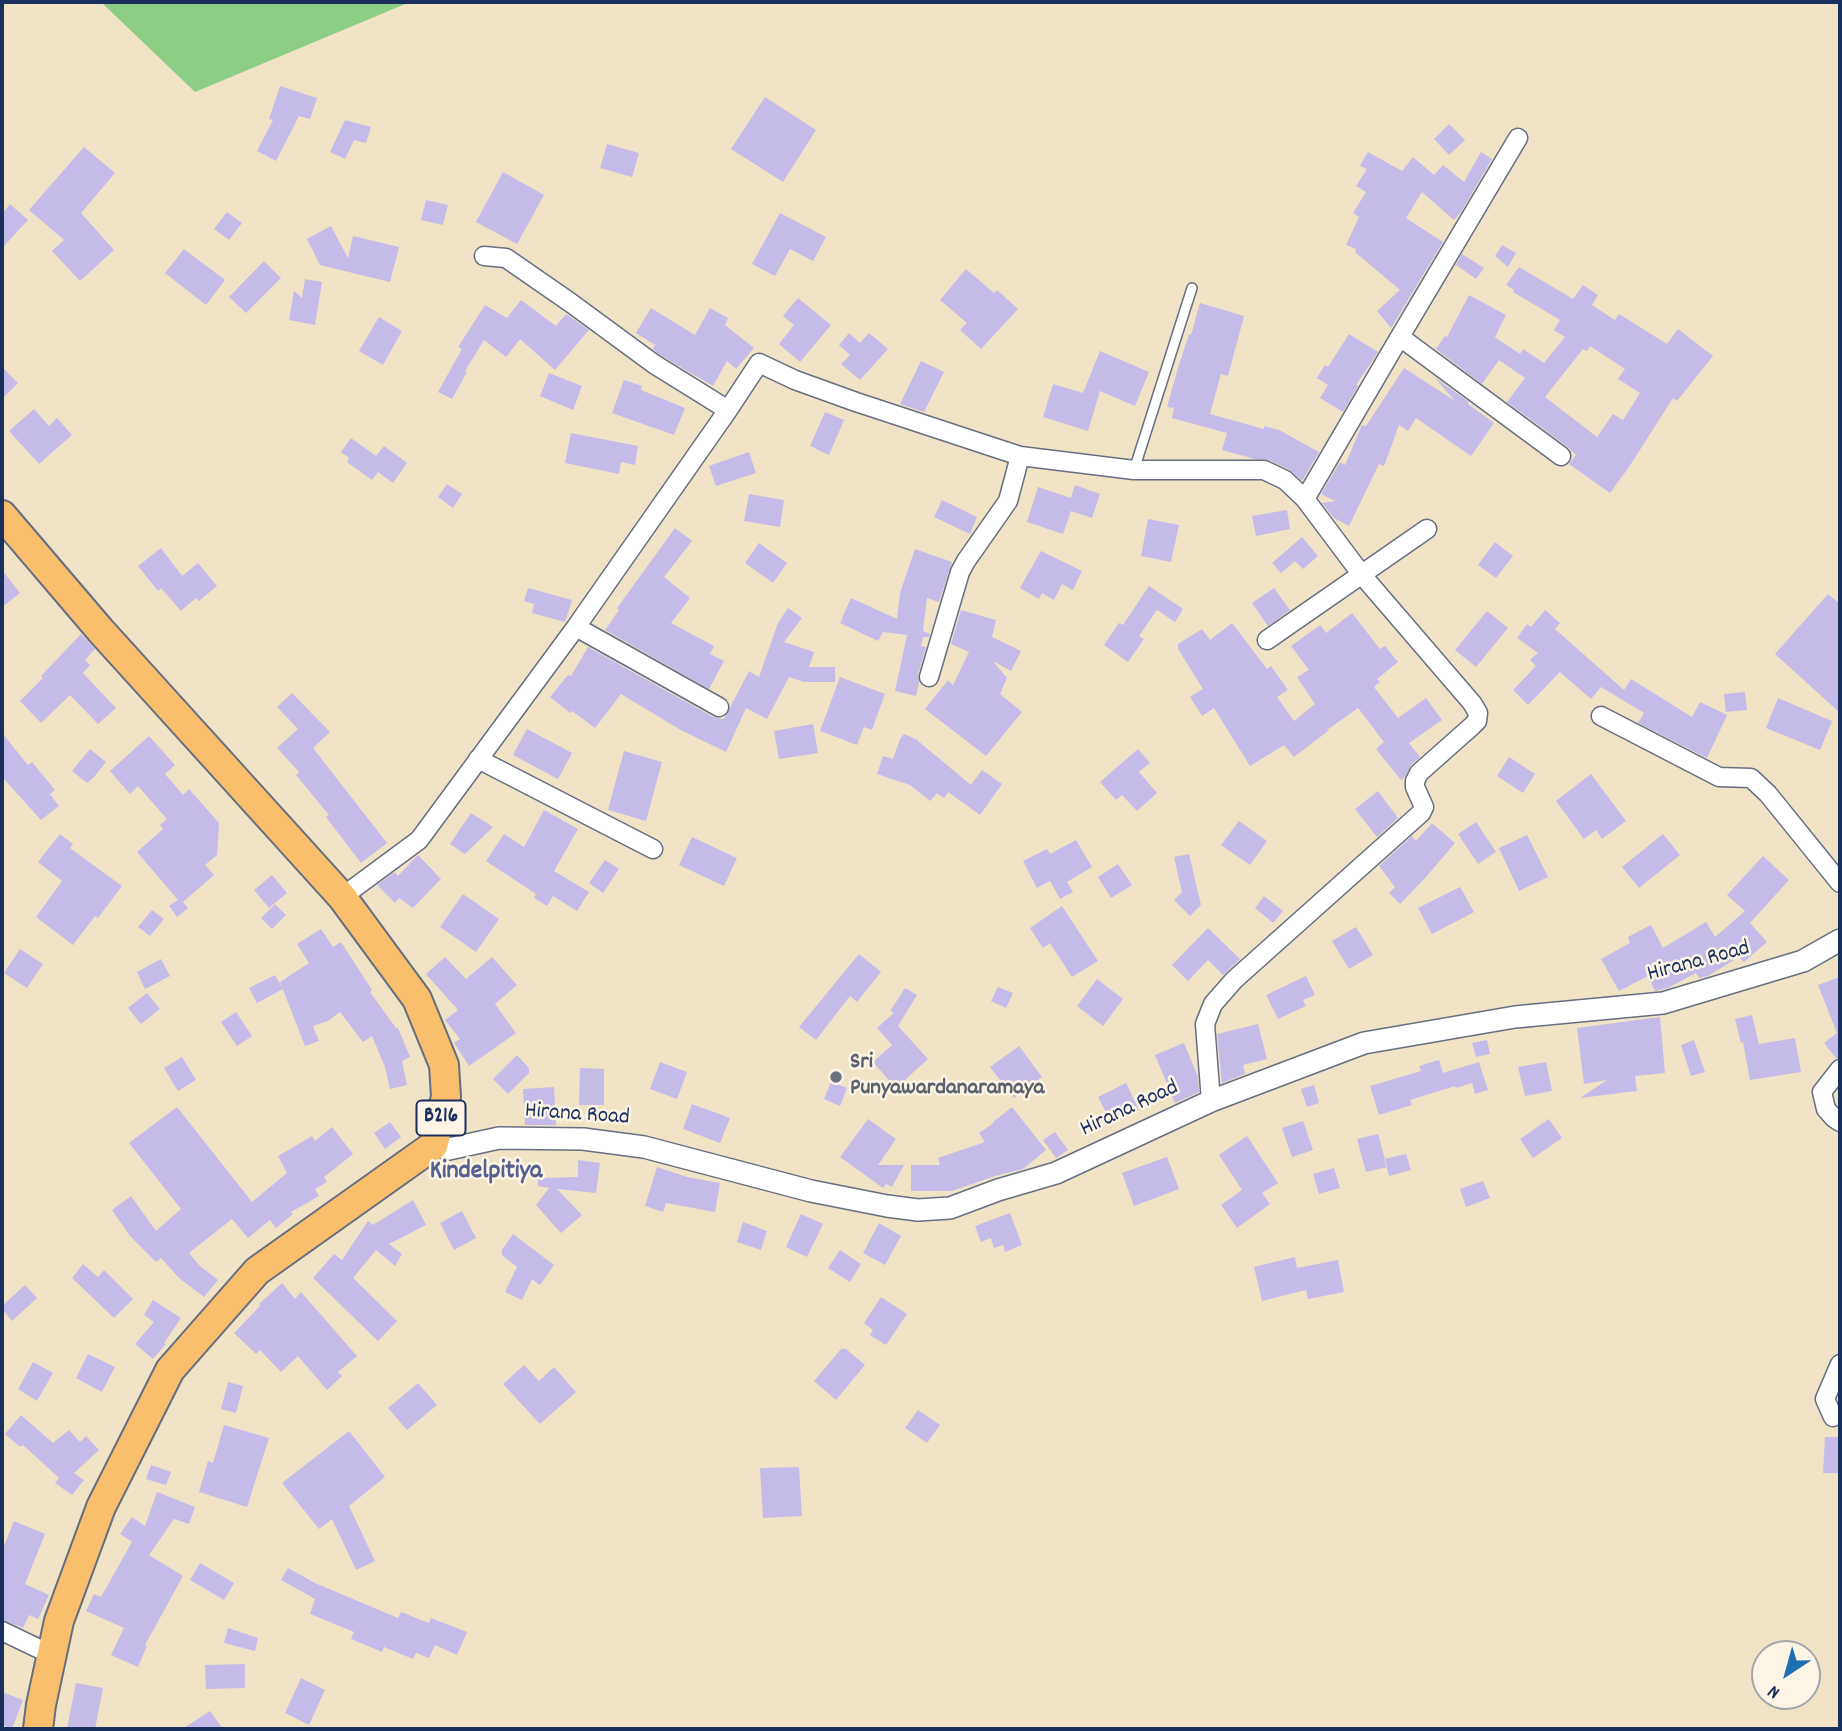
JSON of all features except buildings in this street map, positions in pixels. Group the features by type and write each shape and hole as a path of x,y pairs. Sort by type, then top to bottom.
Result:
{"main road":[{"name":"B216","path":"2,515 101,631 342,897 417,999 444,1065 446,1097 433,1146 257,1271 170,1370 101,1507 59,1621 38,1729"}],"street":[{"path":"1305,499 1518,138"},
{"path":"484,256 506,258 654,364 729,410"},
{"path":"1400,337 1561,456"},
{"path":"342,897 419,840 576,626 729,410 759,363 795,380 856,402 1020,456 1134,470 1264,470 1285,480 1305,499 1362,575 1478,713 1476,721 1419,773 1415,787 1424,807 1420,813 1234,980 1213,1004 1205,1024 1210,1101"},
{"path":"929,677 960,572 1008,501 1020,456"},
{"path":"1267,640 1427,528"},
{"path":"576,626 719,707"},
{"path":"1601,716 1720,777 1751,778 1768,794 1840,883"},
{"path":"478,759 653,849"},
{"name":"Hirana Road","path":"433,1146 449,1149 499,1138 583,1139 643,1147 811,1191 918,1210 950,1208 1056,1173 1210,1101 1364,1043 1515,1017 1663,1003 1803,961 1840,940"},
{"path":"1840,1069 1822,1092 1826,1109 1840,1122"},
{"path":"1833,1417 1825,1399 1840,1364"},
{"path":"2,1631 52,1655"}],"lane":[{"path":"1134,470 1192,288"}],"green space":[{"path":"101,2 410,2 195,92"}],"place":[{"name":"Sri Punyawardanaramaya","path":"836,1077"}],"district":[{"name":"Kindelpitiya","path":"486,1173"}]}
